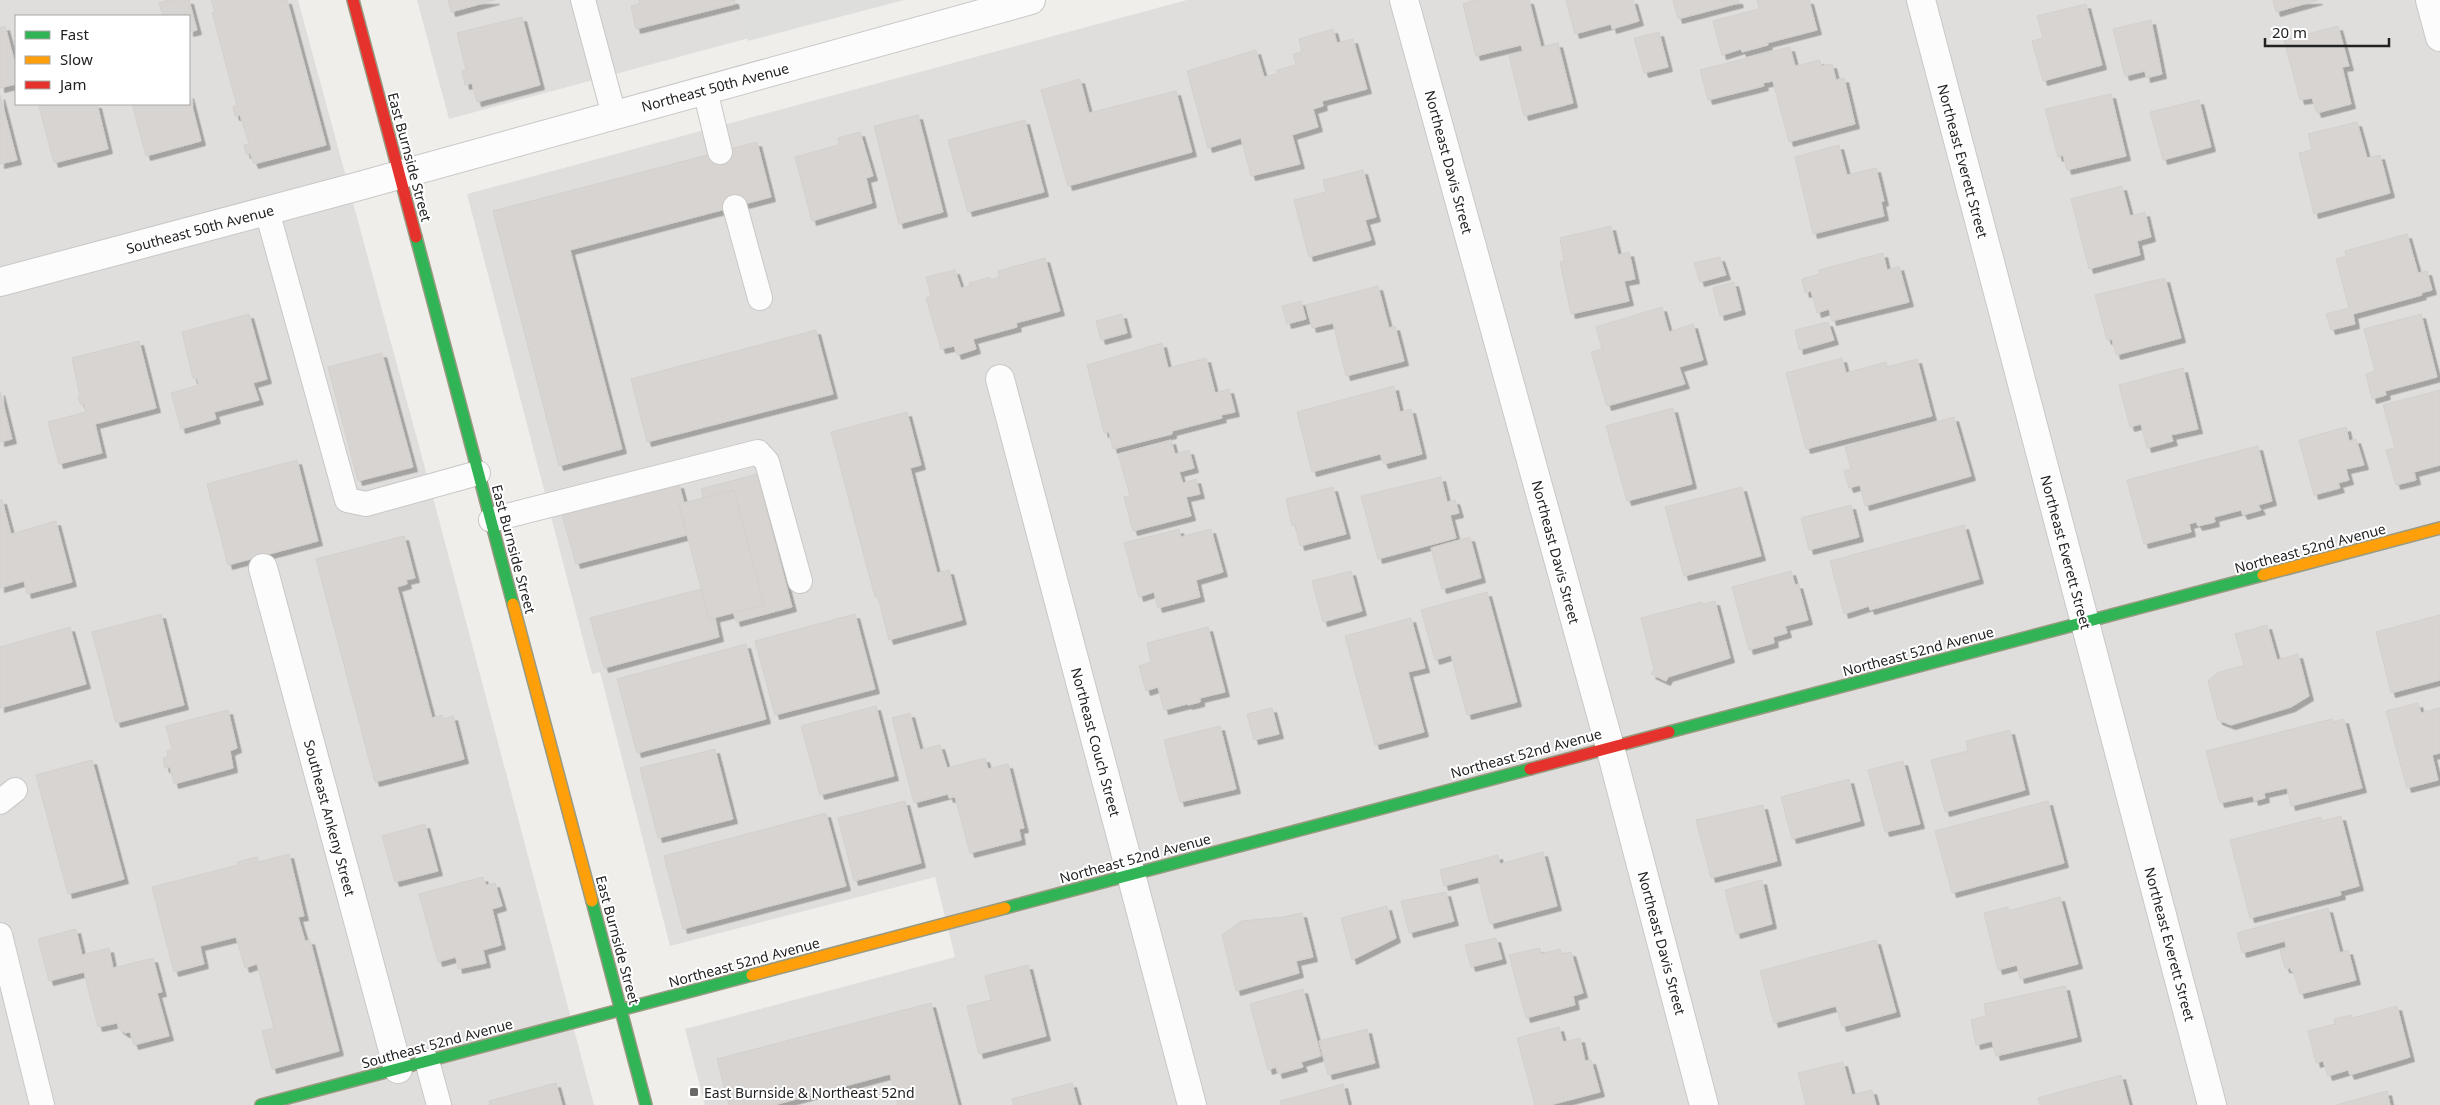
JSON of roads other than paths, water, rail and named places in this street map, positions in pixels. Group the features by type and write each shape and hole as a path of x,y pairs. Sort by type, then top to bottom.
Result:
{"street":[{"name":"East Burnside Street","path":"353,0 646,1105"},
{"name":"Northeast 50th Avenue","path":"399,174 705,90 1004,3 1031,0"},
{"name":"Northeast Davis Street","path":"1404,0 1610,747 1704,1105"},
{"name":"Northeast Everett Street","path":"1920,0 2212,1105"},
{"path":"2430,0 2440,37"},
{"name":"Southeast 50th Avenue","path":"0,282 399,174"},
{"name":"Northeast Couch Street","path":"1000,379 1192,1105"},
{"name":"Northeast 52nd Avenue","path":"621,1010 2440,528"},
{"name":"Southeast Ankeny Street","path":"263,568 398,1068"},
{"name":"Southeast 52nd Avenue","path":"261,1105 315,1098 398,1068 621,1010"}],"lane":[{"path":"583,0 614,115"},
{"path":"705,90 720,152"},
{"path":"735,207 760,298"},
{"path":"267,211 347,500 366,504 478,473"},
{"path":"491,520 758,452 767,462 800,581"},
{"path":"0,935 42,1105"},
{"path":"427,1061 439,1105"}],"place":[{"name":"East Burnside & Northeast 52nd","path":"694,1092"}]}
